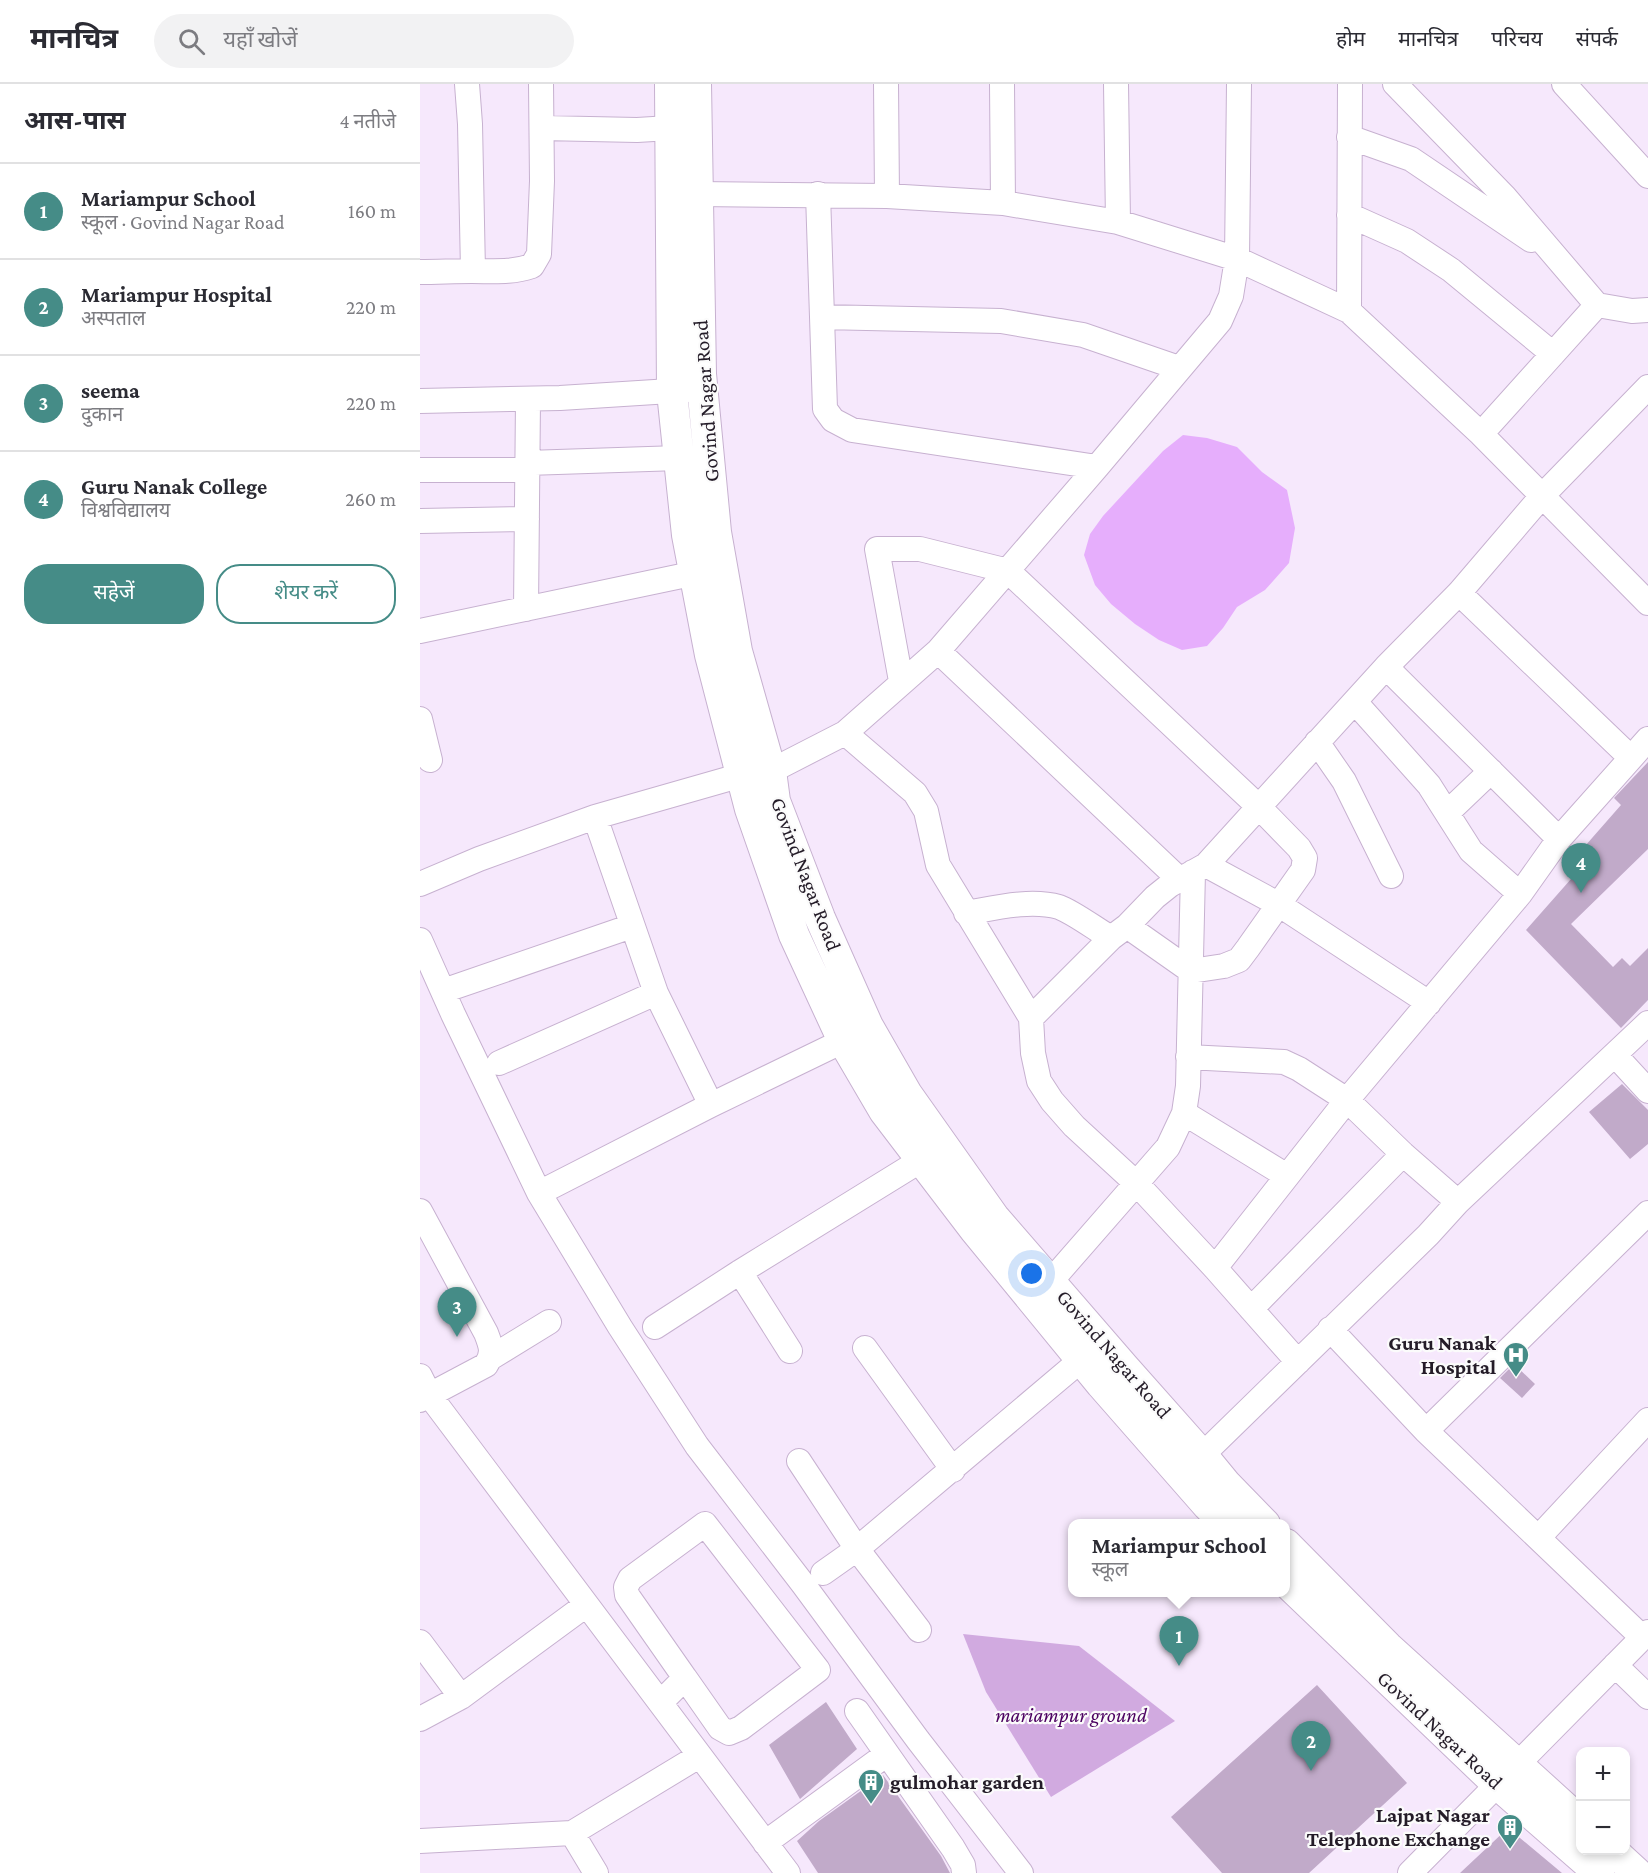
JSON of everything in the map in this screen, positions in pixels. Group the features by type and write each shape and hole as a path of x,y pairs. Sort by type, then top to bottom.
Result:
{"main road":[{"name":"Govind Nagar Road","path":"670,84 672,392 687,535 710,655 756,773 775,801 820,918 868,1026 907,1094 932,1153 974,1229 1081,1360 1221,1519"},
{"name":"Govind Nagar Road","path":"696,84 702,389 716,532 756,773 750,809 794,935 843,1041 884,1111 932,1153 994,1217 1226,1484 1260,1519"},
{"name":"Govind Nagar Road","path":"1290,1548 1388,1647 1599,1873"},
{"name":"Govind Nagar Road","path":"1290,1585 1507,1774 1576,1818"},
{"path":"1617,1855 1637,1873"}],"street":[{"path":"467,84 470,124 472,271"},
{"path":"420,272 497,273 518,271 532,266 538,254 541,84"},
{"path":"886,84 887,196"},
{"path":"1002,84 1003,203"},
{"path":"1116,84 1118,222"},
{"path":"420,884 479,859 595,817 756,773 845,733 901,681 938,651 1220,321 1231,296 1237,259 1239,84"},
{"path":"1348,311 1350,84"},
{"path":"1395,84 1504,196 1598,305 1632,311 1648,310"},
{"path":"1564,84 1648,176"},
{"path":"542,128 637,130 670,128"},
{"path":"1349,137 1411,159 1554,255"},
{"path":"697,194 887,196 1003,203 1118,222 1237,259 1348,311 1481,434 1648,603"},
{"path":"818,194 825,408 833,420 852,430 1097,467"},
{"path":"1349,215 1407,241 1451,270 1553,354"},
{"path":"1481,434 1598,305"},
{"path":"822,317 1000,321 1083,335 1179,368"},
{"path":"420,401 528,400 702,389"},
{"path":"526,609 528,400"},
{"path":"1031,1018 1155,897 1193,872 1260,808 1386,667 1459,592 1542,496 1643,403"},
{"path":"420,470 679,458"},
{"path":"420,521 527,519"},
{"path":"901,681 877,549 920,549 1008,571 1260,808 1299,848 1305,858 1303,870 1239,960 1224,966 1191,970 1119,932 1060,908 1035,905 966,913"},
{"path":"420,631 696,573"},
{"path":"1459,592 1632,758"},
{"path":"938,651 1193,872 1278,904 1429,1003"},
{"path":"1386,667 1559,839"},
{"path":"1355,702 1429,785 1471,851 1520,894"},
{"path":"420,718 430,760"},
{"path":"845,733 915,793 926,811 938,865 1031,1018 1032,1053 1039,1081 1052,1101 1074,1126 1137,1184 1298,1362"},
{"path":"1215,1268 1347,1100 1520,894 1559,839 1648,739"},
{"path":"1317,742 1344,781 1391,876"},
{"path":"1447,813 1491,771"},
{"path":"595,817 656,993 711,1105"},
{"path":"1051,1281 1168,1147 1184,1113 1188,1086 1193,872"},
{"path":"443,991 632,926"},
{"path":"421,946 539,1193 620,1327 697,1446 803,1584 918,1740 1022,1873"},
{"path":"499,1063 656,993"},
{"path":"1181,1475 1203,1456 1458,1202 1648,1023"},
{"path":"539,1193 843,1041"},
{"path":"1615,1055 1648,1091"},
{"path":"1188,1057 1284,1062 1299,1069 1347,1100 1403,1154 1458,1202"},
{"path":"1184,1113 1287,1176"},
{"path":"655,1327 932,1153"},
{"path":"1251,1309 1403,1154"},
{"path":"420,1210 486,1333 492,1357"},
{"path":"1426,1431 1648,1213"},
{"path":"740,1272 790,1351"},
{"path":"549,1323 492,1357 486,1365 424,1391 788,1873"},
{"path":"1330,1329 1426,1431 1645,1635 1410,1873"},
{"path":"865,1348 953,1470"},
{"path":"823,1573 857,1550 1081,1360"},
{"path":"1539,1537 1648,1420"},
{"path":"799,1461 857,1550 919,1630"},
{"path":"705,1524 818,1670 741,1728 729,1733 720,1728 685,1678 627,1595 626,1587 630,1579 705,1524"},
{"path":"420,1719 461,1697 586,1605"},
{"path":"420,1642 461,1697"},
{"path":"1616,1665 1648,1697"},
{"path":"661,1702 685,1678"},
{"path":"857,1712 958,1857 963,1865 964,1873"},
{"path":"765,1843 887,1754"},
{"path":"420,1841 572,1833 699,1756"},
{"path":"572,1833 596,1873"}],"green space":[{"name":"mariampur ground","path":"963,1634 1079,1646 1175,1721 1051,1797 986,1692"}],"shaded area":[{"path":"1183,435 1207,438 1237,447 1262,472 1287,490 1295,528 1289,563 1265,590 1237,607 1207,646 1182,650 1159,640 1111,604 1095,585 1084,555 1090,534 1103,516 1163,451"}],"building":[{"path":"1648,762 1648,849 1571,924 1613,967 1622,958 1630,966 1648,948 1648,1000 1621,1028 1526,930 1586,862 1578,854 1621,805 1614,798"},
{"path":"1622,1084 1648,1110 1648,1144 1630,1159 1589,1112"},
{"path":"1514,1364 1535,1384 1522,1398 1500,1378"},
{"path":"1317,1685 1407,1783 1309,1873 1222,1873 1171,1817"},
{"path":"826,1702 857,1749 800,1799 769,1745"},
{"name":"gulmohar garden","path":"883,1775 941,1856 950,1873 818,1873 797,1841 819,1821"},
{"name":"Lajpat Nagar Telephone Exchange","path":"1508,1828 1562,1873 1460,1873"}],"place":[{"name":"Guru Nanak College","path":"1581,893"},
{"name":"seema","path":"457,1337"},
{"name":"Guru Nanak Hospital","path":"1516,1378"},
{"name":"Mariampur School","path":"1179,1666"},
{"name":"Mariampur Hospital","path":"1311,1771"},
{"name":"gulmohar garden","path":"871,1805"},
{"name":"Lajpat Nagar Telephone Exchange","path":"1510,1850"}]}
